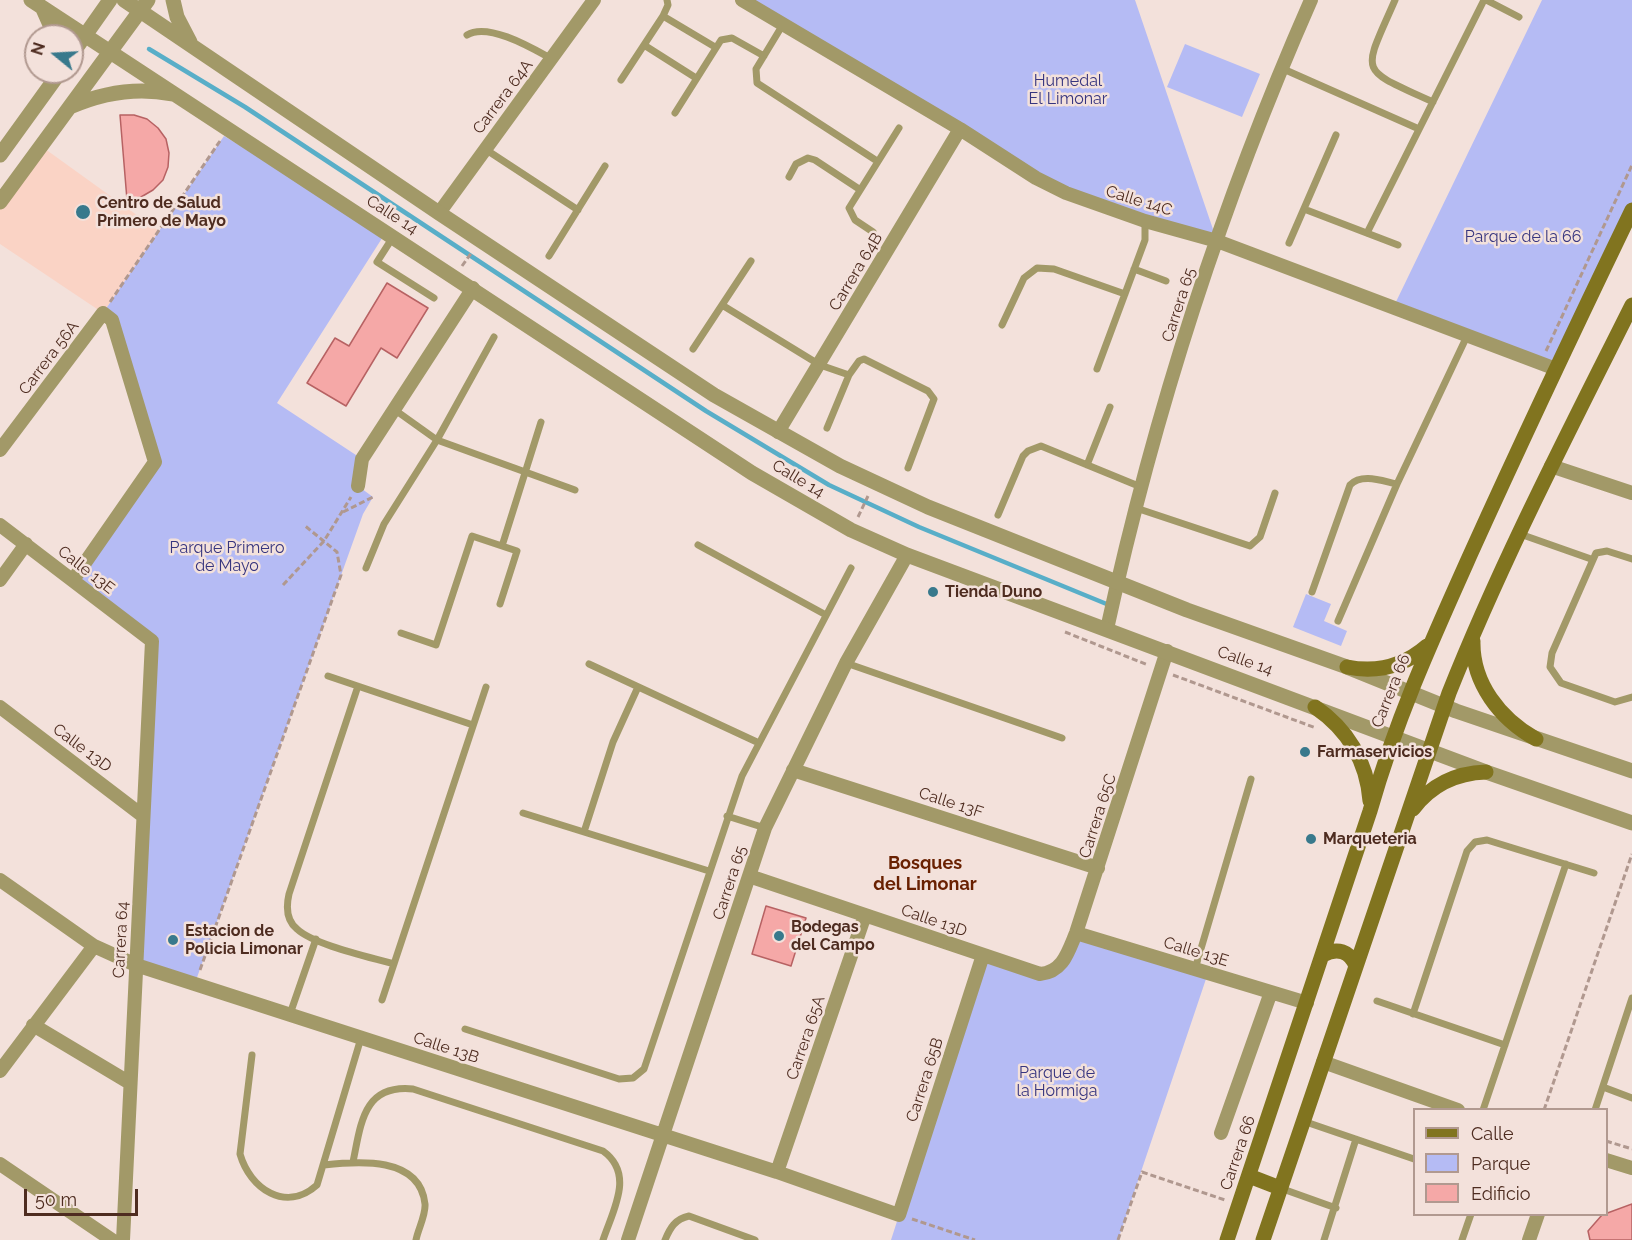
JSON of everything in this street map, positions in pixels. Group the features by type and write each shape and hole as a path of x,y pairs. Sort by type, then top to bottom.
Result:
{"main road":[{"name":"Carrera 66","path":"1227,1240 1323,955 1392,735 1409,691 1556,369 1632,210"},
{"path":"1263,1240 1444,706 1473,633 1551,466 1632,305"},
{"path":"1473,633 1476,666 1489,696 1509,721 1536,739"},
{"path":"1347,668 1372,670 1397,665 1420,652 1432,639"},
{"path":"1314,707 1340,728 1359,756 1368,783 1370,811"},
{"path":"1404,828 1416,805 1435,787 1459,776 1486,772"},
{"path":"1323,955 1334,950 1343,951 1350,956 1356,966"},
{"path":"1249,1176 1280,1188"}],"street":[{"path":"85,34 110,0"},
{"name":"Calle 14","path":"124,0 144,5 193,47 714,395 840,466 928,507 1118,580 1187,610 1409,691 1444,706 1632,771"},
{"path":"173,0 181,28 193,47"},
{"name":"Carrera 64A","path":"439,213 594,0"},
{"name":"Calle 14C","path":"742,0 782,26 960,129 1036,178 1066,193 1145,222 1217,241 1556,369"},
{"name":"Carrera 65","path":"1107,629 1136,508 1217,241 1281,68 1311,0"},
{"path":"37,3 48,24"},
{"name":"Calle 14","path":"37,3 752,473 851,530 907,555 1486,772 1632,823"},
{"path":"0,202 144,5"},
{"path":"0,155 51,84"},
{"path":"70,107 96,97 123,92 151,91 180,96"},
{"name":"Carrera 64B","path":"778,432 960,129"},
{"path":"358,486 362,459 473,288"},
{"path":"73,580 155,462 112,320 103,313"},
{"name":"Carrera 56A","path":"0,450 103,313"},
{"path":"1551,466 1632,493"},
{"name":"Calle 13E","path":"0,525 152,641"},
{"path":"0,580 26,544"},
{"name":"Carrera 65","path":"628,1240 765,828 846,663 907,555"},
{"name":"Carrera 64","path":"123,1240 152,641"},
{"name":"Carrera 65C","path":"1040,974 1052,973 1061,965 1076,933 1167,651"},
{"name":"Calle 13D","path":"0,707 143,816"},
{"name":"Calle 13F","path":"793,770 1098,868"},
{"name":"Calle 13D","path":"749,876 1040,974"},
{"name":"Calle 13B","path":"0,879 94,946 136,964 777,1172 899,1215"},
{"name":"Carrera 65A","path":"777,1172 866,915"},
{"name":"Calle 13E","path":"1076,933 1306,1003"},
{"path":"0,1071 94,946"},
{"name":"Carrera 65B","path":"899,1215 983,955"},
{"path":"1221,1133 1271,992"},
{"path":"33,1025 130,1083"},
{"path":"1323,1062 1452,1108"},
{"path":"1608,1161 1632,1168"},
{"path":"0,1164 112,1240"},
{"path":"1529,1240 1538,1216"}],"lane":[{"path":"621,80 663,16 668,5 667,0"},
{"path":"1395,0 1371,55 1372,68 1380,77 1432,102"},
{"path":"1367,233 1485,0 1519,17"},
{"path":"663,16 715,47"},
{"path":"782,26 755,74 759,86 877,161"},
{"path":"467,35 474,30 490,32 529,45 552,59"},
{"path":"675,112 721,40 732,38 764,56"},
{"path":"644,45 696,78"},
{"path":"1281,68 1419,129"},
{"path":"873,232 849,213 850,204 899,128"},
{"path":"1289,243 1336,135"},
{"path":"485,149 578,210"},
{"path":"789,177 796,164 808,158 815,160 859,189"},
{"path":"549,256 605,166"},
{"path":"1304,209 1398,245"},
{"path":"1097,369 1145,240 1145,222"},
{"path":"393,237 377,262 434,298"},
{"path":"693,349 751,261"},
{"path":"1002,325 1024,278 1036,268 1054,269 1125,294"},
{"path":"1134,269 1166,281"},
{"path":"722,304 820,365 849,375"},
{"path":"1338,621 1397,484 1467,336"},
{"path":"366,568 384,524 437,440 494,337"},
{"path":"827,428 849,375 859,361 864,359 928,391 933,399 908,468"},
{"path":"1087,465 1110,407"},
{"path":"395,410 437,440 575,490"},
{"path":"502,546 541,422"},
{"path":"998,515 1023,456 1028,451 1049,447 1142,487"},
{"path":"1312,592 1350,484 1356,479 1364,478 1397,484"},
{"path":"1136,508 1250,546 1260,537 1275,493"},
{"path":"1520,534 1591,559"},
{"path":"401,633 436,645 472,536 517,551 500,604"},
{"path":"698,545 826,615"},
{"path":"1632,559 1600,550 1591,559 1552,653 1550,667 1561,684 1615,702 1632,697"},
{"path":"465,1029 619,1079 639,1074 648,1062 742,776 851,568"},
{"path":"846,663 1062,738"},
{"path":"589,664 759,743"},
{"path":"328,676 473,725"},
{"path":"358,686 287,904 291,923 298,930 316,939 394,964"},
{"path":"382,1000 486,687"},
{"path":"584,832 613,742 638,687"},
{"path":"1195,969 1251,779"},
{"path":"523,813 709,871"},
{"path":"727,816 765,828"},
{"path":"1413,1014 1470,846 1487,840 1594,873"},
{"path":"1484,1108 1566,864"},
{"path":"290,1014 316,939"},
{"path":"1596,1108 1632,998"},
{"path":"1377,1002 1505,1045"},
{"path":"252,1054 240,1154 252,1180 262,1190 291,1197 301,1196 317,1185 362,1038"},
{"path":"1603,1087 1632,1098"},
{"path":"352,1162 368,1107 387,1090 413,1089 603,1151 611,1157 621,1175 621,1185 603,1240"},
{"path":"1303,1121 1413,1159"},
{"path":"1324,1240 1356,1139"},
{"path":"324,1165 352,1162 382,1163 400,1170 415,1181 426,1205 416,1240"},
{"path":"1280,1188 1336,1208"},
{"path":"665,1240 671,1227 681,1218 689,1216 755,1240"},
{"path":"1462,1240 1471,1216"}],"path":[{"path":"103,313 230,129"},
{"path":"461,268 474,248"},
{"path":"283,585 324,541 358,486"},
{"path":"858,516 871,489"},
{"path":"341,513 373,497"},
{"path":"195,983 341,575 337,552 304,525"},
{"path":"1161,671 1306,723 1319,730"},
{"path":"1545,1108 1632,854"},
{"path":"1608,1142 1632,1149"},
{"path":"1118,1240 1142,1172 1225,1200"},
{"path":"1221,1210 1228,1189"},
{"path":"899,1215 975,1240"}],"shaded area":[{"path":"41,146 159,231 103,313 0,244 0,202"}],"green space":[{"name":"Humedal El Limonar","path":"742,0 1135,0 1217,241 1066,193"},
{"name":"Parque de la 66","path":"1542,0 1632,0 1632,210 1556,369 1393,308"},
{"path":"1185,44 1260,74 1242,117 1167,87"},
{"name":"Parque Primero de Mayo","path":"224,136 386,232 277,403 362,459 358,486 373,497 363,514 195,983 136,965 152,642 73,580 155,462 103,313"},
{"path":"1306,594 1331,604 1324,621 1347,631 1341,646 1293,627"},
{"name":"Parque de la Hormiga","path":"1076,933 1208,973 1118,1240 891,1240 983,955 1052,973"}],"building":[{"path":"120,115 134,115 147,119 166,139 169,153 168,167 163,180 141,197 127,200"},
{"path":"387,283 428,308 397,358 381,348 346,406 307,383 335,338 349,346"},
{"name":"Bodegas del Campo","path":"766,906 806,918 791,966 752,954"},
{"path":"1632,1204 1632,1240 1590,1240 1588,1231 1601,1216 1608,1216 1608,1213"}],"waterway":[{"path":"149,49 245,107 706,411 829,485 919,527 1109,605"}],"place":[{"name":"Centro de Salud Primero de Mayo","path":"83,212"},
{"name":"Tienda Duno","path":"933,592"},
{"name":"Farmaservicios","path":"1305,752"},
{"name":"Marqueteria","path":"1311,839"},
{"name":"Bodegas del Campo","path":"779,936"},
{"name":"Estacion de Policia Limonar","path":"173,940"}],"district":[{"name":"Bosques del Limonar","path":"925,874"}]}
